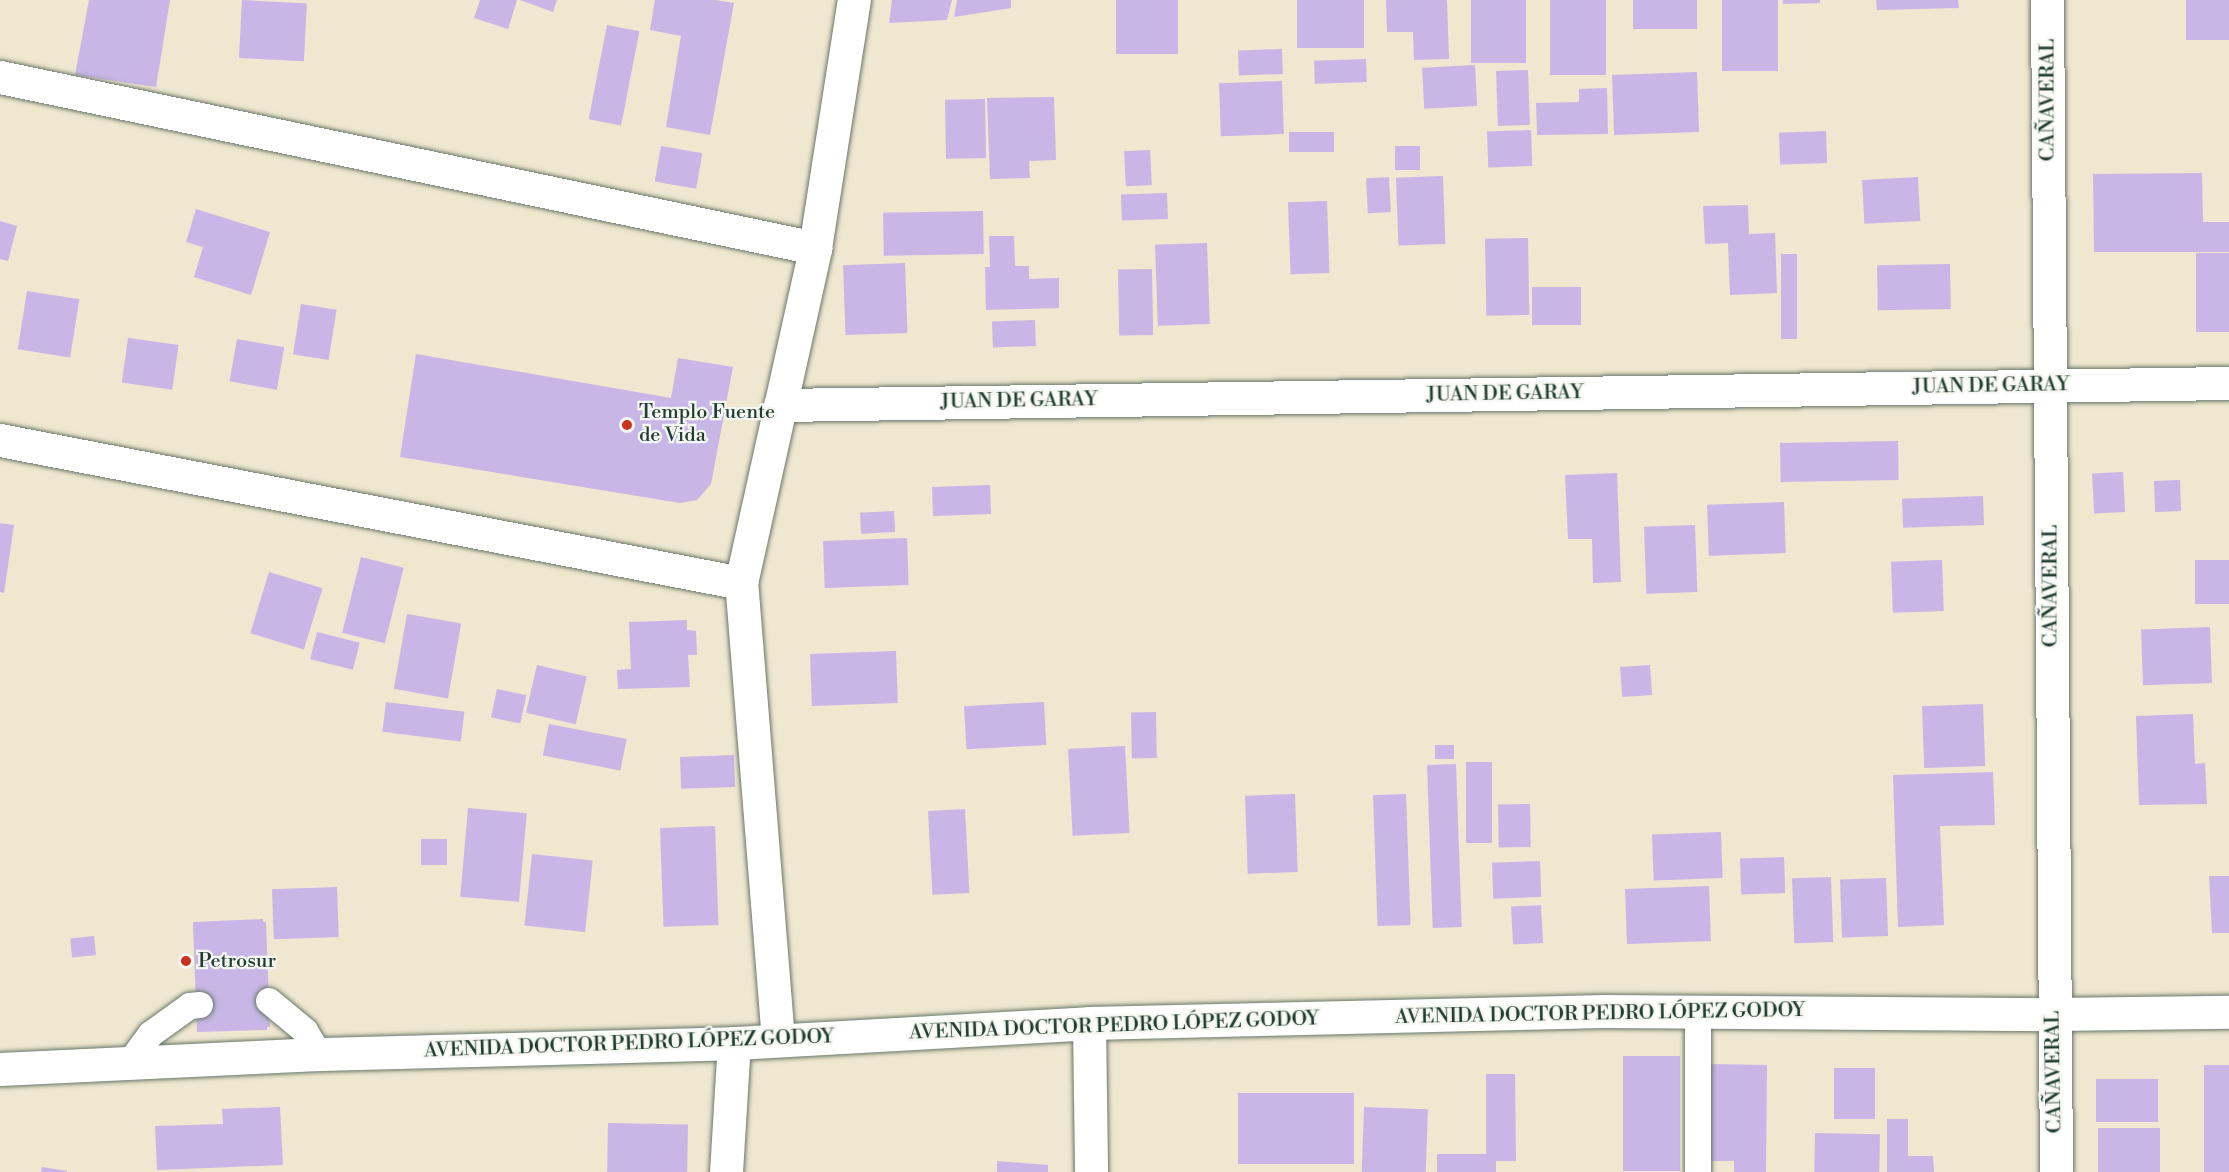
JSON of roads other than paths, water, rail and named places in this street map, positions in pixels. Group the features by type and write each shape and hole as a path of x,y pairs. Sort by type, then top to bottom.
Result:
{"street":[{"path":"778,1040 741,583 815,248 854,0"},
{"name":"CAÑAVERAL","path":"2047,0 2056,1172"},
{"path":"0,77 815,248"},
{"name":"JUAN DE GARAY","path":"780,405 2229,383"},
{"path":"0,440 741,583"},
{"name":"AVENIDA DOCTOR PEDRO LÓPEZ GODOY","path":"0,1069 319,1054 734,1043 1089,1023 1604,1011 2053,1014 2229,1012"},
{"path":"1089,1023 1091,1172"},
{"path":"726,1172 734,1043"}],"lane":[{"path":"269,1001 305,1031 319,1054"},
{"path":"129,1064 152,1034 190,1006 200,1005"},
{"path":"1698,1012 1698,1172"}],"place":[{"name":"Templo Fuente de Vida","path":"627,425"},
{"name":"Petrosur","path":"186,961"}]}
